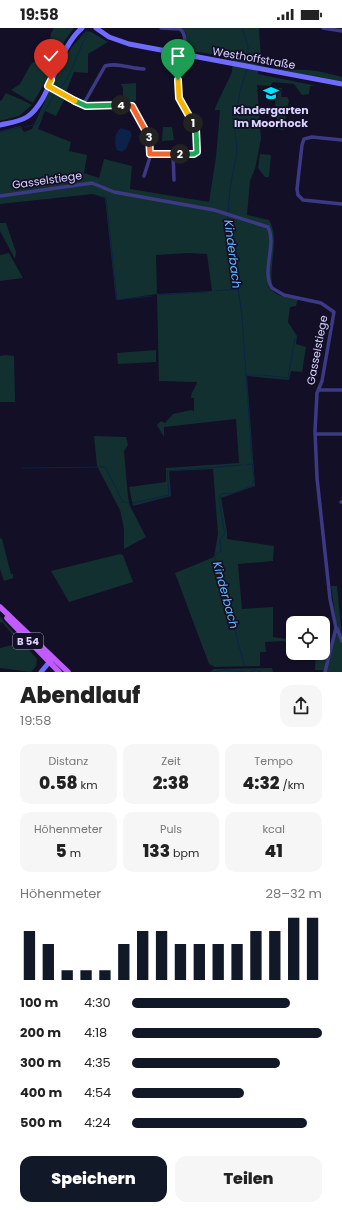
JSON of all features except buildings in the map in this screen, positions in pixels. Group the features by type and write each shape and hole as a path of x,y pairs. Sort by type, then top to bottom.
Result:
{"main road":[{"name":"B 54","path":"0,607 51,660 60,672"},
{"name":"B 54","path":"0,612 51,660 68,672"}],"street":[{"path":"0,125 18,121 29,115 37,106 69,44 82,28"},
{"name":"Westhoffstraße","path":"96,28 112,39 182,55 342,84"},
{"path":"150,154 194,154 197,150 196,129 178,96 178,70 184,45 184,32 180,29 161,28"},
{"path":"323,28 342,31"},
{"path":"83,105 105,66 127,65 133,69 144,69"},
{"path":"48,86 83,105 132,106 149,134 150,154 144,176"},
{"path":"342,140 312,137 304,139 297,189 298,195 303,200 342,204"},
{"path":"173,154 174,180"},
{"name":"Gasselstiege","path":"0,196 92,183 114,192 231,215 260,224 269,229 271,236 270,284 276,292 315,301 334,312 319,390 315,434 330,599 336,625 334,643 325,672"},
{"path":"319,390 342,390"},
{"path":"315,434 342,434"},
{"path":"336,625 342,641"},
{"path":"41,672 51,660"}],"green space":[{"path":"54,28 74,28 65,40 45,83 43,82 44,84 33,103 11,90 20,84 31,64 39,58 50,41 51,33"},
{"path":"182,28 259,28 261,59 271,62 284,62 291,68 257,63 254,60 253,62 266,67 312,70 342,77 342,83 258,67 258,74 317,86 310,86 309,94 302,95 294,84 273,82 270,86 257,85 261,139 255,169 250,181 247,215 269,220 274,235 274,243 271,275 272,283 268,286 277,294 298,299 296,306 290,307 288,322 297,336 296,344 306,347 302,372 291,371 289,380 247,376 255,486 221,498 227,539 274,546 273,561 238,564 242,609 273,607 273,637 286,639 286,642 265,642 266,652 260,652 260,666 215,667 209,664 175,573 214,557 218,534 213,469 169,471 171,496 133,506 129,487 166,482 166,468 239,463 236,419 164,427 164,437 157,425 161,421 165,423 173,414 191,410 194,411 194,398 191,398 191,396 197,382 159,381 157,294 116,300 105,198 93,194 0,204 0,131 20,126 24,132 32,129 49,92 52,90 65,98 56,116 45,111 38,129 71,142 69,151 87,155 84,173 99,178 104,159 132,166 130,189 209,202 216,157 220,110 215,110 215,108 232,72 233,58 187,50 186,33","holes":["189,253 207,254 212,291 157,294 156,255"]},
{"path":"86,31 91,32 108,42 88,54 88,73 74,72 66,92 54,86 53,83 71,48"},
{"path":"136,83 136,101 123,102 123,88 121,84"},
{"path":"277,88 282,88 281,97 287,97 289,100 284,130 276,129 277,117 274,113"},
{"path":"6,93 32,105 19,116 0,121 0,100 1,101"},
{"path":"163,127 172,127 174,140 162,141"},
{"path":"260,154 271,155 269,177 265,177 258,168"},
{"path":"0,223 6,223 16,252 15,259 0,231"},
{"path":"9,253 23,278 0,281 0,255"},
{"path":"156,350 156,362 118,364 117,353"},
{"path":"0,356 14,356 15,402 0,402"},
{"path":"94,436 126,437 128,445 124,451 128,497 130,506 146,537 124,549 124,529 120,510 97,466"},
{"path":"0,538 2,539 11,574 13,574 13,578 4,581 0,569"},
{"path":"120,554 123,555 133,582 69,602 51,571"},
{"path":"331,586 337,586 342,637 336,621"},
{"path":"0,617 37,659 36,666 31,672 0,668 0,648 20,643 2,622 0,623"},
{"path":"337,630 342,643 342,672 326,672"},
{"path":"316,660 327,660 324,670 315,670"},
{"path":"272,668 273,672 210,672 214,669"}],"water":[{"path":"121,128 130,131 132,135 126,149 122,152 117,150 115,144 116,135"}],"waterway":[{"name":"Kinderbach","path":"242,28 248,46 248,64"},
{"path":"60,88 71,71 87,33"},
{"name":"Kinderbach","path":"228,214 230,188 237,152 232,112 238,105 240,91 247,69"},
{"path":"25,127 37,124 54,95"},
{"path":"0,132 22,127"},
{"path":"100,196 106,197 117,300 152,296"},
{"name":"Kinderbach","path":"228,217 242,316 252,460"},
{"path":"214,291 237,289"},
{"path":"159,295 208,292"},
{"path":"246,375 263,375 288,378 295,338"},
{"name":"Kinderbach","path":"237,637 215,560 216,554 221,551 220,540 226,532 224,530 219,499 221,494 233,493 252,486 254,479 252,463"},
{"name":"Kinderbach","path":"246,465 251,464"},
{"path":"133,503 169,495 167,471 242,465"},
{"path":"23,468 105,467 123,502 128,503"},
{"name":"Kinderbach","path":"237,639 245,667"},
{"path":"211,672 225,670 246,672"},
{"name":"Kinderbach","path":"250,672 255,670 261,672"}],"place":[{"name":"Kindergarten Im Moorhock","path":"271,93"}],"route":[{"path":"51,80 48,86 83,105 132,106 149,134 150,154 194,154 197,150 196,129 178,96 178,80"}]}
